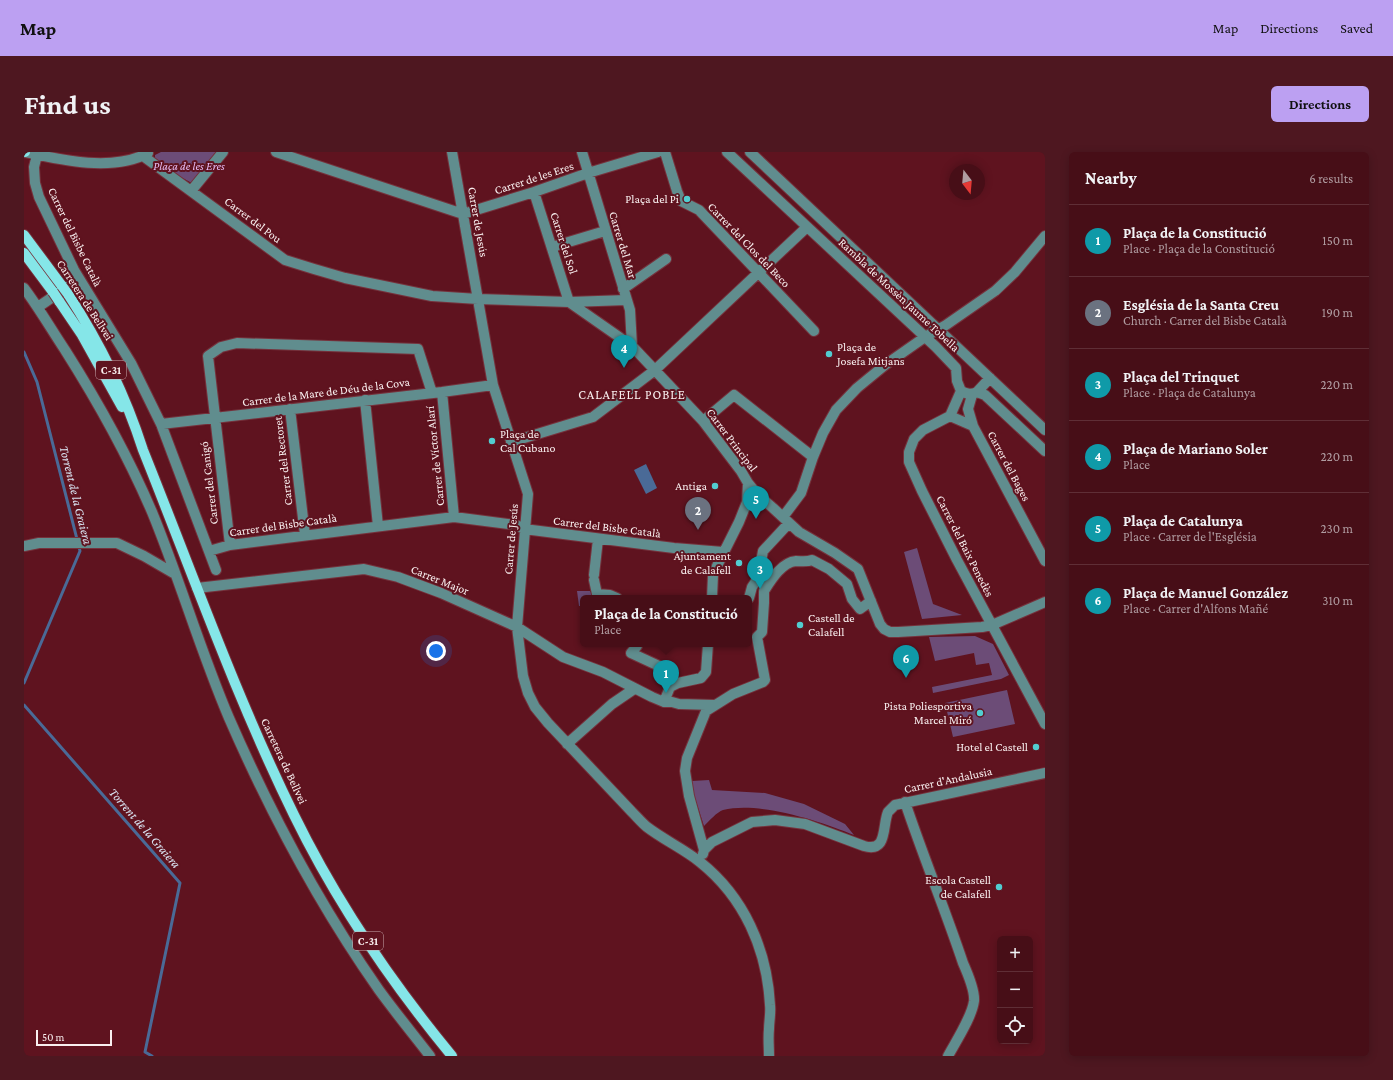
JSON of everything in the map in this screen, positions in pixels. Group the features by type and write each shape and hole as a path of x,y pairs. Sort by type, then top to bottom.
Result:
{"main road":[{"path":"24,226 47,258 56,277"},
{"name":"Carretera de Bellvei","path":"24,235 56,277 60,293 87,345 113,389 143,450"},
{"path":"24,244 60,293"},
{"name":"Carretera de Bellvei","path":"24,253 86,322 120,387 133,418 143,450 241,697 263,749 294,815 354,921 401,990 452,1056"}],"street":[{"name":"Carrer del Pou","path":"24,152 74,161 103,163 146,154 192,191 284,260 345,278 387,288 432,296 568,302 627,300"},
{"path":"192,191 224,152"},
{"path":"276,152 463,214"},
{"name":"Carrer de Jesús","path":"452,152 493,385 528,494 516,627 523,676 528,693 535,708 567,744 647,826 700,862 716,875 735,898 753,930 764,960 769,985 769,1056"},
{"name":"Carrer del Mar","path":"582,152 630,310 632,346"},
{"name":"Carrer de les Eres","path":"463,214 658,152"},
{"name":"Carrer del Clos del Beco","path":"665,152 676,192 681,201 699,210 814,331"},
{"name":"Rambla de Mossèn Jaume Tobella","path":"727,152 866,281 956,368 957,381 961,391"},
{"name":"Rambla de Mossèn Jaume Tobella","path":"750,152 1045,430"},
{"name":"Carrer del Bisbe Català","path":"37,155 34,167 35,183 39,197 78,279 131,364 161,424 209,551 230,544 454,517 516,525 524,529 598,539 723,552"},
{"name":"Carrer del Sol","path":"534,192 568,302"},
{"path":"511,442 593,417 655,370 807,227"},
{"path":"552,247 605,231"},
{"path":"750,595 752,587 758,578 763,551 786,520 801,493 823,433 836,410 857,388 885,365 925,337 995,292 1015,272 1045,236"},
{"path":"623,289 666,259"},
{"path":"38,307 78,279"},
{"path":"24,288 38,307 83,379 128,461 152,512 197,637 228,717 274,813 330,914 379,990 430,1056"},
{"name":"Carrer Principal","path":"568,302 632,346 703,421 742,471 748,483 757,494 799,532 835,553 858,569 877,618 884,630 890,632 982,628 992,625"},
{"name":"Carrer de Víctor Alarí","path":"214,419 208,356 221,347 237,343 418,349 437,393 454,517"},
{"path":"974,394 990,378"},
{"name":"Carrer de la Mare de Déu de la Cova","path":"161,424 437,393 493,385"},
{"path":"950,416 961,391 966,394 985,395 1045,450"},
{"name":"Carrer del Bages","path":"974,394 968,409 973,426 1045,561"},
{"path":"703,421 734,395 813,457"},
{"path":"364,400 378,526"},
{"name":"Carrer del Rectoret","path":"290,409 305,535"},
{"name":"Carrer del Bages","path":"950,416 973,426"},
{"name":"Carrer del Baix Penedès","path":"950,416 923,430 914,439 909,452 910,462 925,497 1045,724"},
{"name":"Carrer del Canigó","path":"214,419 230,544"},
{"path":"712,595 713,575 747,502 748,483"},
{"path":"598,539 594,577 597,594 604,595"},
{"path":"24,546 39,543 117,543 144,556 175,574"},
{"path":"209,551 216,570"},
{"path":"700,862 704,850 685,771 687,758 706,711 733,694 763,682 765,677 758,637 762,632 764,591 776,573 790,562 812,560 829,569 848,584 852,599 860,609 871,601"},
{"name":"Carrer Major","path":"197,588 364,569 398,577 441,593 516,627 562,656 603,672 634,689 664,702 715,705"},
{"path":"752,587 764,591"},
{"path":"992,625 1045,602"},
{"path":"636,647 631,653 659,666 670,687"},
{"path":"664,702 670,687 678,683 701,678 706,672 708,647"},
{"path":"567,744 612,704 634,689"},
{"name":"Carrer d'Andalusia","path":"704,850 712,842 752,822 775,820 805,824 864,846 874,847 878,845 882,839 889,812 895,805 1045,773"},
{"path":"905,802 956,940 971,985 974,1000 969,1015 948,1056"}],"green space":[{"name":"Plaça de les Eres","path":"161,152 219,152 193,182 190,182 177,175 155,158 155,155"},
{"path":"917,548 933,604 962,615 922,619 904,552"},
{"path":"577,591 590,591 592,595 580,595 579,606"},
{"path":"975,636 993,644 1009,675 1001,679 933,693 932,687 992,675 989,663 976,665 974,653 935,661 929,637"},
{"name":"Pista Poliesportiva Marcel Miró","path":"1007,690 1015,724 953,737 945,703"},
{"path":"709,780 712,790 765,793 804,804 845,824 854,835 824,824 789,814 754,808 723,810 704,826 693,792 692,781"}],"water":[{"path":"646,464 657,488 646,494 634,470"}],"waterway":[{"name":"Torrent de la Graiera","path":"24,352 37,382 80,551 24,683"},
{"name":"Torrent de la Graiera","path":"24,705 180,883 145,1052 152,1056"}],"place":[{"name":"Plaça del Pi","path":"687,199"},
{"name":"Plaça de Josefa Mitjans","path":"829,354"},
{"name":"Plaça de Mariano Soler","path":"624,368"},
{"name":"Plaça de Cal Cubano","path":"492,441"},
{"name":"Antiga","path":"715,486"},
{"name":"Plaça de Catalunya","path":"756,519"},
{"name":"Església de la Santa Creu","path":"698,530"},
{"name":"Ajuntament de Calafell","path":"739,563"},
{"name":"Plaça del Trinquet","path":"760,589"},
{"name":"Castell de Calafell","path":"800,625"},
{"name":"Plaça de Manuel González","path":"906,678"},
{"name":"Plaça de la Constitució","path":"666,693"},
{"name":"Pista Poliesportiva Marcel Miró","path":"980,713"},
{"name":"Hotel el Castell","path":"1036,747"},
{"name":"Escola Castell de Calafell","path":"999,887"}],"district":[{"name":"CALAFELL POBLE","path":"632,394"}]}
